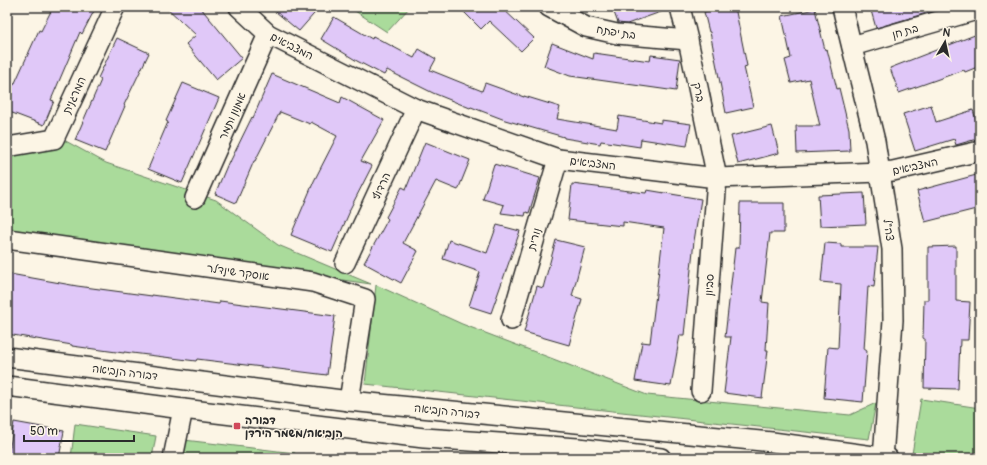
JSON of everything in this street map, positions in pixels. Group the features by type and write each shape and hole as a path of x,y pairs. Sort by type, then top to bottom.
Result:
{"street":[{"name":"המרגנית","path":"7,148 54,139 115,7"},
{"name":"המצביאים","path":"239,7 268,34 416,109 558,159 717,178 887,172 980,151"},
{"name":"בת יפתח","path":"549,7 586,27 617,34 688,40"},
{"name":"ברק","path":"680,7 717,178"},
{"name":"צה\"ל","path":"842,7 858,45 887,136 887,172 904,250 904,318 887,458"},
{"name":"צה\"ל","path":"854,7 858,45"},
{"name":"בת חן","path":"858,45 980,9"},
{"name":"אמנון ותמר","path":"195,198 268,34"},
{"name":"הרדוף","path":"345,263 416,109"},
{"name":"נורית","path":"511,320 558,159"},
{"name":"סביון","path":"702,391 717,178"},
{"name":"אוסקר שינדלר","path":"7,239 313,282 365,299 349,401"},
{"name":"דבורה הנביאה","path":"7,357 349,401 772,442 887,458"},
{"path":"7,386 424,438 661,458"},
{"path":"173,458 183,409"},
{"path":"612,455 616,428"}],"green space":[{"path":"349,7 410,7 387,32"},
{"path":"51,133 106,163 216,200 278,245 371,284 7,233 7,141"},
{"path":"376,285 462,324 647,395 850,415 876,403 869,439 365,384"},
{"path":"921,399 980,408 980,458 926,458 912,454"},
{"path":"75,424 156,436 152,458 71,458"},
{"path":"184,440 295,453 294,458 181,458"}],"building":[{"path":"53,7 96,7 82,34 80,32 51,100 54,101 44,125 7,111 7,102 9,102 7,83 14,85 39,30 41,31"},
{"path":"166,7 200,7 242,58 216,80 186,44 196,35"},
{"path":"270,7 320,7 299,31"},
{"path":"459,7 501,7 534,38 521,51 489,21 481,29"},
{"path":"612,7 669,7 669,9 627,24 618,23"},
{"path":"725,7 735,7 747,66 744,67 753,107 726,113 710,32 704,12"},
{"path":"870,7 940,7 940,9 876,28"},
{"path":"815,9 825,50 827,49 837,89 839,88 849,129 850,151 797,153 796,126 820,126 809,79 791,83 785,60 791,58 782,16"},
{"path":"334,17 372,39 373,36 414,58 419,49 436,59 430,70 482,91 485,83 524,97 560,107 557,119 617,129 619,116 661,123 661,120 691,124 687,146 641,139 640,147 601,141 600,144 564,138 505,120 471,107 470,108 433,93 387,70 384,75 357,61 321,39"},
{"path":"980,33 980,66 965,72 964,70 899,93 890,68"},
{"path":"117,38 149,53 124,105 125,106 105,152 75,140 101,80 98,78"},
{"path":"552,43 593,59 594,53 650,61 651,55 680,59 676,91 570,76 544,66"},
{"path":"272,74 340,103 342,97 384,120 361,161 372,166 349,211 332,252 291,235 314,181 337,136 311,122 310,124 280,112 254,161 236,203 215,194 229,161 230,162 252,117 253,118"},
{"path":"183,83 219,98 182,183 148,169 168,122 166,121"},
{"path":"931,105 936,122 973,110 980,132 980,138 956,145 954,139 915,151 903,114"},
{"path":"772,126 779,153 738,164 731,136"},
{"path":"425,142 470,160 458,190 436,181 403,243 418,251 401,283 364,263 388,219 386,217 402,187 406,189"},
{"path":"494,164 540,178 529,213 526,212 525,216 501,213 504,205 483,199"},
{"path":"980,174 980,208 925,222 917,191"},
{"path":"572,184 646,193 647,190 701,199 694,241 684,335 680,335 671,386 635,381 642,342 650,343 664,228 623,222 623,226 568,220"},
{"path":"864,193 866,224 820,226 818,195"},
{"path":"740,203 784,203 784,233 770,233 762,302 769,303 766,350 768,350 762,398 724,393 731,337 725,337 735,248 739,248"},
{"path":"497,225 520,231 491,313 469,306 480,272 443,259 449,240 487,253"},
{"path":"556,240 585,247 572,296 582,299 569,345 524,332 537,286 543,288"},
{"path":"825,243 841,244 841,247 878,247 874,287 868,286 864,350 867,350 863,402 824,398 828,347 838,348 841,284 821,282"},
{"path":"956,246 956,301 970,302 968,340 960,340 958,389 924,388 924,300 928,300 928,247"},
{"path":"10,274 77,286 152,296 219,304 220,301 335,316 327,375 197,359 196,361 124,353 72,346 7,334 7,290"},
{"path":"14,422 64,431 59,458 8,458"}],"place":[{"name":"דבורה הנביאה/משמר הירדן","path":"237,426"}]}
